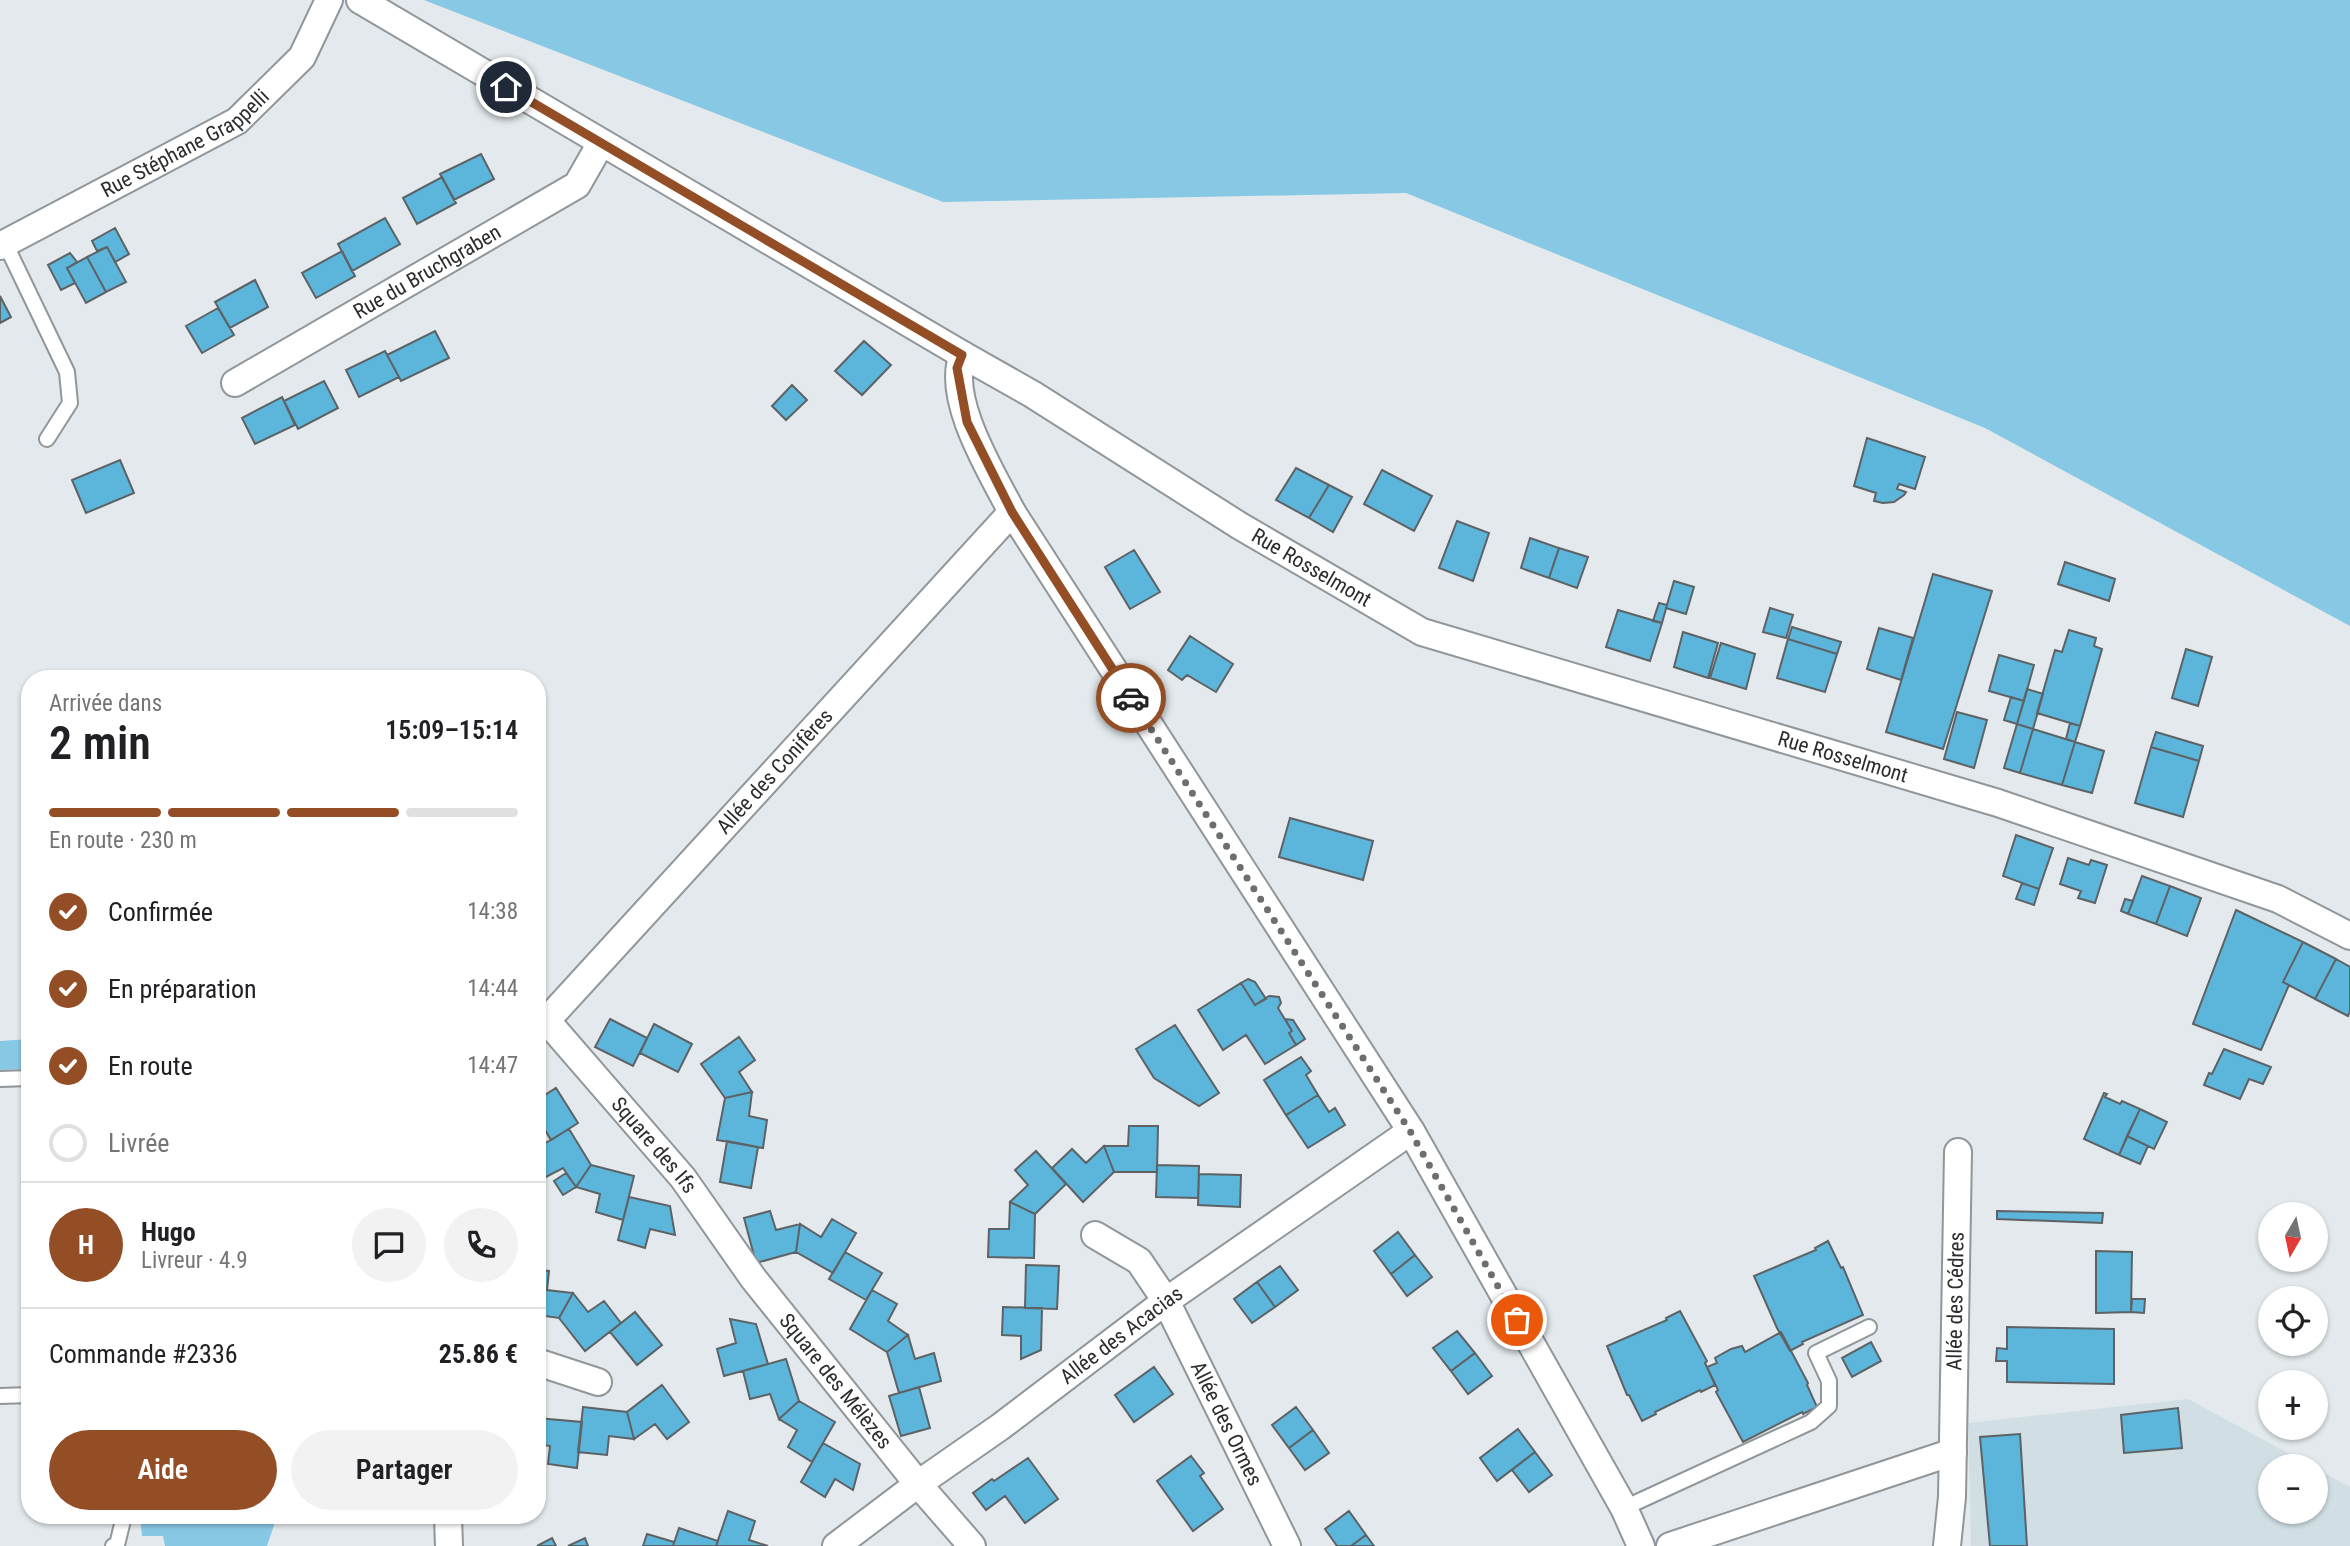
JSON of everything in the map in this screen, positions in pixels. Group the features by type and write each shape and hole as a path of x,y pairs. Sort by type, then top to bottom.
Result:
{"street":[{"name":"Rue Stéphane Grappelli","path":"2,245 237,121 302,57 329,0"},
{"name":"Rue Rosselmont","path":"360,0 1032,394 1240,526 1422,632 1998,803 2278,899 2350,936"},
{"name":"Rue du Bruchgraben","path":"235,383 578,185 601,143"},
{"path":"962,355 957,368 967,422 1012,512 1410,1131 1624,1508 1641,1546"},
{"name":"Allée des Conifères","path":"546,1022 1012,512"},
{"name":"Square des Ifs","path":"546,1030 683,1178 753,1278"},
{"name":"Allée des Acacias","path":"836,1546 1000,1427 1166,1301 1410,1131"},
{"name":"Allée des Cédres","path":"1947,1546 1952,1497 1958,1152"},
{"name":"Allée des Ormes","path":"1095,1235 1139,1261 1166,1301 1287,1546"},
{"name":"Square des Mélèzes","path":"753,1278 918,1484 972,1546"},
{"path":"546,1365 598,1382"},
{"path":"1670,1546 1953,1452"},
{"path":"449,1524 450,1546"}],"lane":[{"path":"2,245 67,372 70,402 47,439"},
{"path":"0,1079 21,1078"},
{"path":"1624,1508 1811,1422 1829,1406 1829,1381 1816,1353 1869,1327"},
{"path":"0,1396 21,1395"},
{"path":"113,1546 117,1545 122,1524"}],"shaded area":[{"path":"424,0 2350,0 2350,626 1985,428 1406,193 943,202"},
{"path":"21,1040 21,1069 0,1070 0,1041"},
{"path":"2188,1399 2258,1437 2258,1440 2264,1440 2290,1454 2258,1454 2258,1524 2328,1524 2328,1475 2350,1487 2350,1546 1971,1546 1968,1423"},
{"path":"141,1524 274,1524 267,1546 165,1546 163,1536 142,1536"}],"building":[{"path":"481,154 494,179 454,200 440,174"},
{"path":"442,177 456,203 417,224 403,198"},
{"path":"385,218 400,244 352,271 338,244"},
{"path":"115,228 129,254 115,262 107,247 97,251 92,241"},
{"path":"107,247 126,282 106,292 87,257"},
{"path":"342,251 355,276 316,298 302,273"},
{"path":"70,253 77,262 67,268 75,283 61,290 48,265"},
{"path":"87,257 106,292 86,303 67,268"},
{"path":"255,280 268,307 230,328 215,302"},
{"path":"0,296 11,317 0,323"},
{"path":"218,308 234,335 202,353 186,326"},
{"path":"435,331 449,358 401,381 387,355"},
{"path":"864,341 891,365 862,395 835,371"},
{"path":"385,351 399,377 359,397 346,370"},
{"path":"324,381 338,408 298,429 284,401"},
{"path":"792,385 807,400 786,420 772,406"},
{"path":"282,397 295,425 255,444 242,418"},
{"path":"1867,438 1925,457 1915,489 1899,484 1897,489 1906,492 1904,495 1894,502 1883,503 1874,501 1876,493 1854,486"},
{"path":"120,460 134,493 86,513 72,480"},
{"path":"1296,468 1329,485 1309,518 1276,500"},
{"path":"1382,470 1432,496 1414,531 1364,504"},
{"path":"1329,485 1352,497 1333,532 1309,518"},
{"path":"1457,521 1489,533 1473,581 1439,568"},
{"path":"1530,538 1559,548 1549,578 1521,568"},
{"path":"1559,548 1588,557 1577,588 1549,578"},
{"path":"1134,550 1160,592 1130,609 1105,567"},
{"path":"2065,562 2115,579 2109,601 2058,584"},
{"path":"1933,574 1992,591 1943,749 1886,732"},
{"path":"1674,581 1694,587 1686,614 1666,608"},
{"path":"1659,603 1667,605 1662,623 1653,621"},
{"path":"1770,608 1793,615 1786,638 1763,632"},
{"path":"1618,610 1662,623 1650,661 1606,647"},
{"path":"1792,627 1841,642 1837,654 1788,639"},
{"path":"1879,628 1913,638 1901,680 1867,669"},
{"path":"2069,630 2096,638 2094,646 2102,649 2080,726 2037,713 2055,650 2062,652"},
{"path":"1683,632 1718,643 1708,678 1674,667"},
{"path":"1190,636 1233,664 1216,692 1187,675 1182,680 1168,670"},
{"path":"1788,639 1837,654 1825,692 1777,678"},
{"path":"1721,643 1755,654 1746,689 1710,678"},
{"path":"2186,649 2212,657 2198,706 2172,698"},
{"path":"1999,655 2034,665 2024,701 1989,691"},
{"path":"2027,689 2043,694 2033,729 2017,724"},
{"path":"2011,697 2024,701 2017,724 2004,720"},
{"path":"1957,712 1987,720 1974,768 1944,759"},
{"path":"2070,723 2080,726 2075,742 2066,739"},
{"path":"2017,724 2033,729 2020,773 2004,768"},
{"path":"2033,729 2075,742 2062,785 2020,773"},
{"path":"2156,732 2203,746 2199,761 2151,747"},
{"path":"2075,742 2104,751 2092,793 2062,785"},
{"path":"2151,747 2199,761 2183,817 2135,803"},
{"path":"1290,818 1373,841 1363,880 1279,857"},
{"path":"2016,835 2053,848 2039,889 2003,876"},
{"path":"2068,858 2089,865 2091,860 2107,865 2095,903 2078,898 2081,891 2060,884"},
{"path":"2142,876 2170,886 2156,924 2128,914"},
{"path":"2022,883 2039,889 2034,905 2016,899"},
{"path":"2170,886 2201,898 2187,936 2156,924"},
{"path":"2125,899 2133,901 2128,914 2121,911"},
{"path":"2236,910 2303,942 2283,982 2289,985 2261,1050 2193,1024"},
{"path":"2303,942 2336,959 2315,999 2283,982"},
{"path":"2336,959 2350,967 2348,1016 2315,999"},
{"path":"1248,979 1255,982 1266,999 1255,1005 1241,983"},
{"path":"1241,983 1255,1005 1269,996 1279,997 1281,1003 1278,1008 1292,1031 1289,1033 1296,1045 1265,1064 1246,1035 1223,1050 1198,1010"},
{"path":"610,1019 647,1038 633,1066 595,1047"},
{"path":"1285,1019 1293,1020 1305,1039 1296,1045"},
{"path":"654,1024 692,1044 678,1072 640,1053"},
{"path":"1175,1025 1219,1093 1199,1106 1154,1078 1136,1049"},
{"path":"739,1037 755,1060 739,1072 752,1092 725,1098 701,1064"},
{"path":"2224,1049 2271,1067 2263,1084 2249,1079 2240,1099 2204,1085"},
{"path":"1301,1057 1311,1071 1306,1075 1318,1095 1286,1115 1264,1080"},
{"path":"556,1088 578,1123 551,1140 546,1132 546,1094"},
{"path":"752,1092 749,1116 767,1120 763,1148 717,1140 725,1098"},
{"path":"2104,1093 2107,1094 2105,1097 2120,1104 2122,1101 2140,1109 2119,1155 2084,1139"},
{"path":"1318,1095 1329,1112 1335,1108 1345,1125 1308,1148 1286,1115"},
{"path":"2140,1109 2167,1122 2154,1149 2127,1136"},
{"path":"1129,1126 1158,1126 1157,1172 1114,1172 1104,1146 1128,1146"},
{"path":"569,1129 591,1165 576,1187 563,1168 546,1177 546,1143"},
{"path":"2127,1136 2148,1146 2140,1164 2119,1155"},
{"path":"727,1141 758,1147 751,1188 720,1182"},
{"path":"1104,1146 1114,1172 1083,1202 1052,1168 1072,1149 1086,1163"},
{"path":"1036,1151 1066,1184 1035,1214 1010,1202 1028,1185 1015,1170"},
{"path":"591,1165 634,1176 623,1220 596,1212 600,1194 576,1187"},
{"path":"1157,1165 1199,1166 1198,1198 1156,1197"},
{"path":"566,1173 576,1187 563,1195 554,1181"},
{"path":"1199,1174 1241,1175 1240,1207 1198,1205"},
{"path":"629,1197 670,1206 675,1235 650,1229 645,1248 618,1240"},
{"path":"1010,1202 1035,1214 1034,1258 988,1257 989,1229 1009,1229"},
{"path":"770,1211 776,1230 800,1224 796,1252 756,1263 744,1218"},
{"path":"1997,1211 2103,1213 2102,1223 1997,1219"},
{"path":"832,1219 856,1233 833,1273 796,1252 800,1224 821,1237"},
{"path":"1398,1232 1415,1255 1391,1274 1374,1251"},
{"path":"1828,1241 1841,1268 1843,1267 1863,1315 1802,1342 1803,1344 1790,1351 1754,1276 1816,1250 1815,1248"},
{"path":"2096,1251 2132,1252 2131,1312 2096,1313"},
{"path":"845,1252 882,1273 866,1300 829,1279"},
{"path":"1415,1255 1432,1277 1407,1296 1391,1274"},
{"path":"1026,1265 1059,1266 1057,1309 1025,1308"},
{"path":"1280,1266 1298,1290 1275,1307 1257,1282"},
{"path":"546,1271 549,1271 547,1290 573,1293 559,1318 546,1316"},
{"path":"1257,1282 1275,1307 1252,1323 1234,1299"},
{"path":"872,1290 897,1304 888,1321 908,1335 887,1352 850,1329"},
{"path":"573,1293 588,1312 604,1301 621,1323 585,1351 559,1318"},
{"path":"2132,1299 2145,1299 2144,1313 2131,1312"},
{"path":"1003,1307 1042,1308 1041,1350 1021,1359 1021,1336 1002,1335"},
{"path":"1680,1311 1707,1361 1705,1363 1715,1385 1655,1412 1656,1414 1642,1421 1627,1395 1607,1346 1667,1320 1666,1318"},
{"path":"635,1312 662,1345 637,1365 610,1332"},
{"path":"730,1319 756,1324 768,1364 724,1376 717,1349 736,1343"},
{"path":"2007,1327 2114,1329 2114,1384 2007,1382 2007,1361 1996,1361 1997,1348 2007,1349"},
{"path":"1457,1331 1475,1353 1451,1371 1433,1348"},
{"path":"1781,1332 1808,1383 1817,1407 1743,1442 1716,1392 1718,1390 1707,1367 1717,1363 1715,1358 1731,1349 1742,1346 1745,1352"},
{"path":"908,1335 915,1359 934,1353 941,1381 899,1393 887,1352"},
{"path":"1871,1342 1881,1361 1852,1377 1842,1358"},
{"path":"1475,1353 1492,1376 1468,1394 1451,1371"},
{"path":"786,1359 799,1401 779,1419 770,1394 750,1399 743,1371"},
{"path":"1154,1367 1173,1394 1134,1422 1115,1395"},
{"path":"662,1385 689,1422 667,1439 655,1424 634,1439 627,1412"},
{"path":"919,1387 930,1428 901,1436 889,1396"},
{"path":"799,1401 835,1422 812,1462 788,1447 797,1430 779,1419"},
{"path":"583,1407 627,1412 634,1439 609,1436 607,1455 578,1452"},
{"path":"1296,1407 1313,1430 1289,1448 1272,1425"},
{"path":"2178,1408 2182,1448 2124,1453 2121,1415"},
{"path":"546,1419 582,1422 577,1468 548,1464 550,1446 546,1445"},
{"path":"1518,1429 1535,1452 1497,1481 1480,1458"},
{"path":"1313,1430 1329,1453 1305,1470 1289,1448"},
{"path":"2020,1434 2027,1546 1990,1546 1980,1437"},
{"path":"823,1443 860,1464 853,1490 835,1479 825,1497 801,1482"},
{"path":"1535,1452 1552,1475 1529,1492 1512,1470"},
{"path":"1191,1456 1204,1473 1200,1476 1223,1509 1193,1531 1157,1481"},
{"path":"1028,1458 1058,1499 1025,1523 1005,1496 986,1510 973,1493"},
{"path":"728,1511 755,1521 749,1540 768,1546 716,1546"},
{"path":"1349,1511 1366,1535 1351,1546 1337,1546 1325,1529"},
{"path":"679,1528 718,1541 716,1546 673,1546"},
{"path":"647,1534 674,1542 673,1546 643,1546"},
{"path":"1366,1535 1374,1546 1351,1546"},
{"path":"552,1538 556,1546 537,1546"},
{"path":"585,1538 588,1546 568,1546"}],"way so far":[{"path":"1131,698 1410,1131 1517,1320"}],"route":[{"path":"506,87 962,355 957,368 967,422 1012,512 1131,698"}]}
